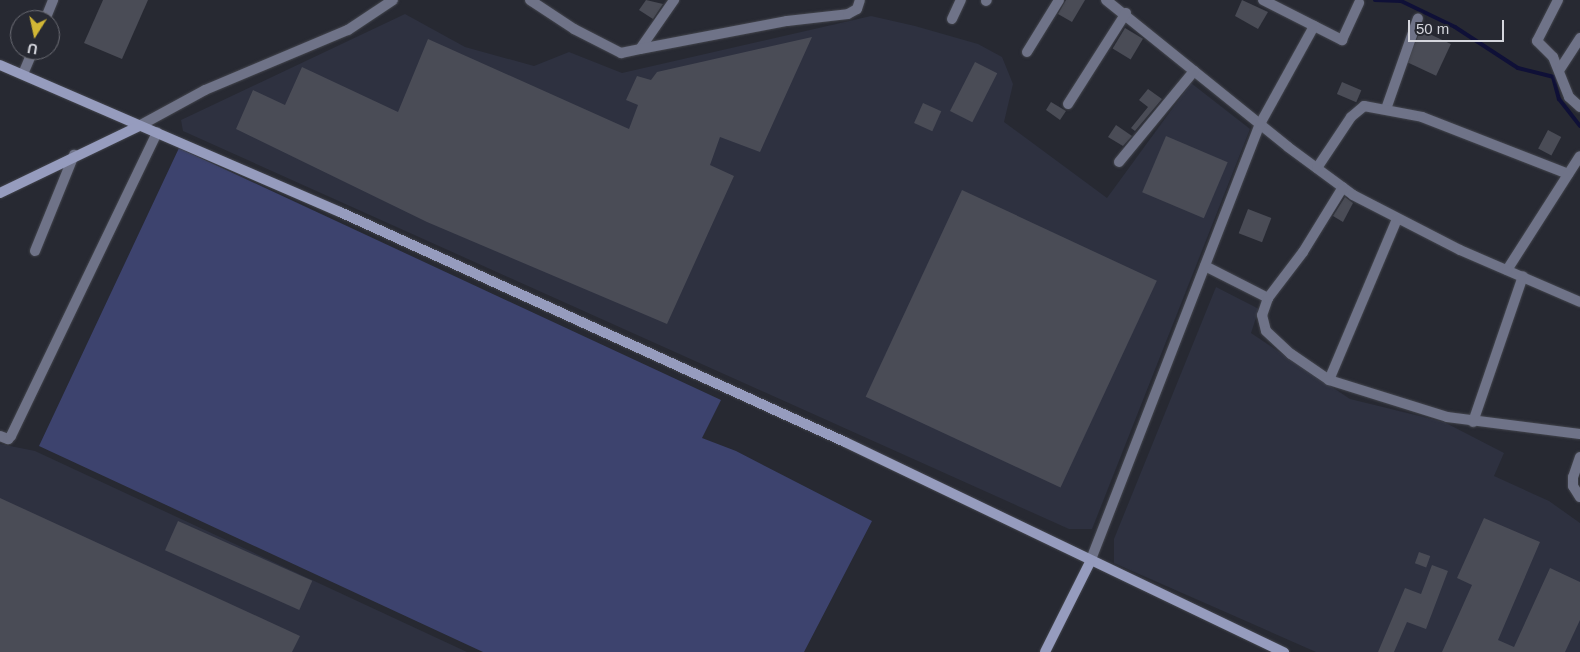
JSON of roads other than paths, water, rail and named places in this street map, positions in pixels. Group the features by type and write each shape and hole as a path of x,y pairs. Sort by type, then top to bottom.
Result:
{"street":[{"path":"0,193 239,75 348,30 393,0"},
{"path":"530,0 543,4 621,53 787,21 848,14 857,9 860,0"},
{"path":"640,49 674,0"},
{"path":"952,19 961,0"},
{"path":"1027,52 1059,0"},
{"path":"1106,0 1126,14 1260,124 1343,187 1397,219 1580,302"},
{"path":"1263,0 1342,40 1359,4"},
{"path":"1558,0 1537,41 1560,69 1569,96 1580,107"},
{"path":"1068,104 1126,14"},
{"path":"1386,108 1418,18"},
{"path":"1045,652 1090,562 1260,124 1314,26"},
{"path":"1560,69 1580,38"},
{"path":"23,74 29,60"},
{"path":"0,65 139,126 157,132 914,474 1090,562 1284,652"},
{"path":"1119,162 1194,71"},
{"path":"1317,168 1358,110 1364,106 1386,108 1450,126 1568,174"},
{"path":"0,436 8,439 11,436 157,132"},
{"path":"35,252 74,155"},
{"path":"1507,270 1580,156"},
{"path":"1343,187 1298,259 1268,298 1262,315 1266,331 1291,354 1328,380 1397,403 1473,422 1580,434"},
{"path":"1328,380 1397,219"},
{"path":"1205,266 1268,298"},
{"path":"1473,422 1522,276"},
{"path":"1580,458 1573,477 1573,486 1580,497"}],"waterway":[{"path":"1375,0 1401,1 1455,27 1518,68 1553,77 1559,99 1580,126"}]}
